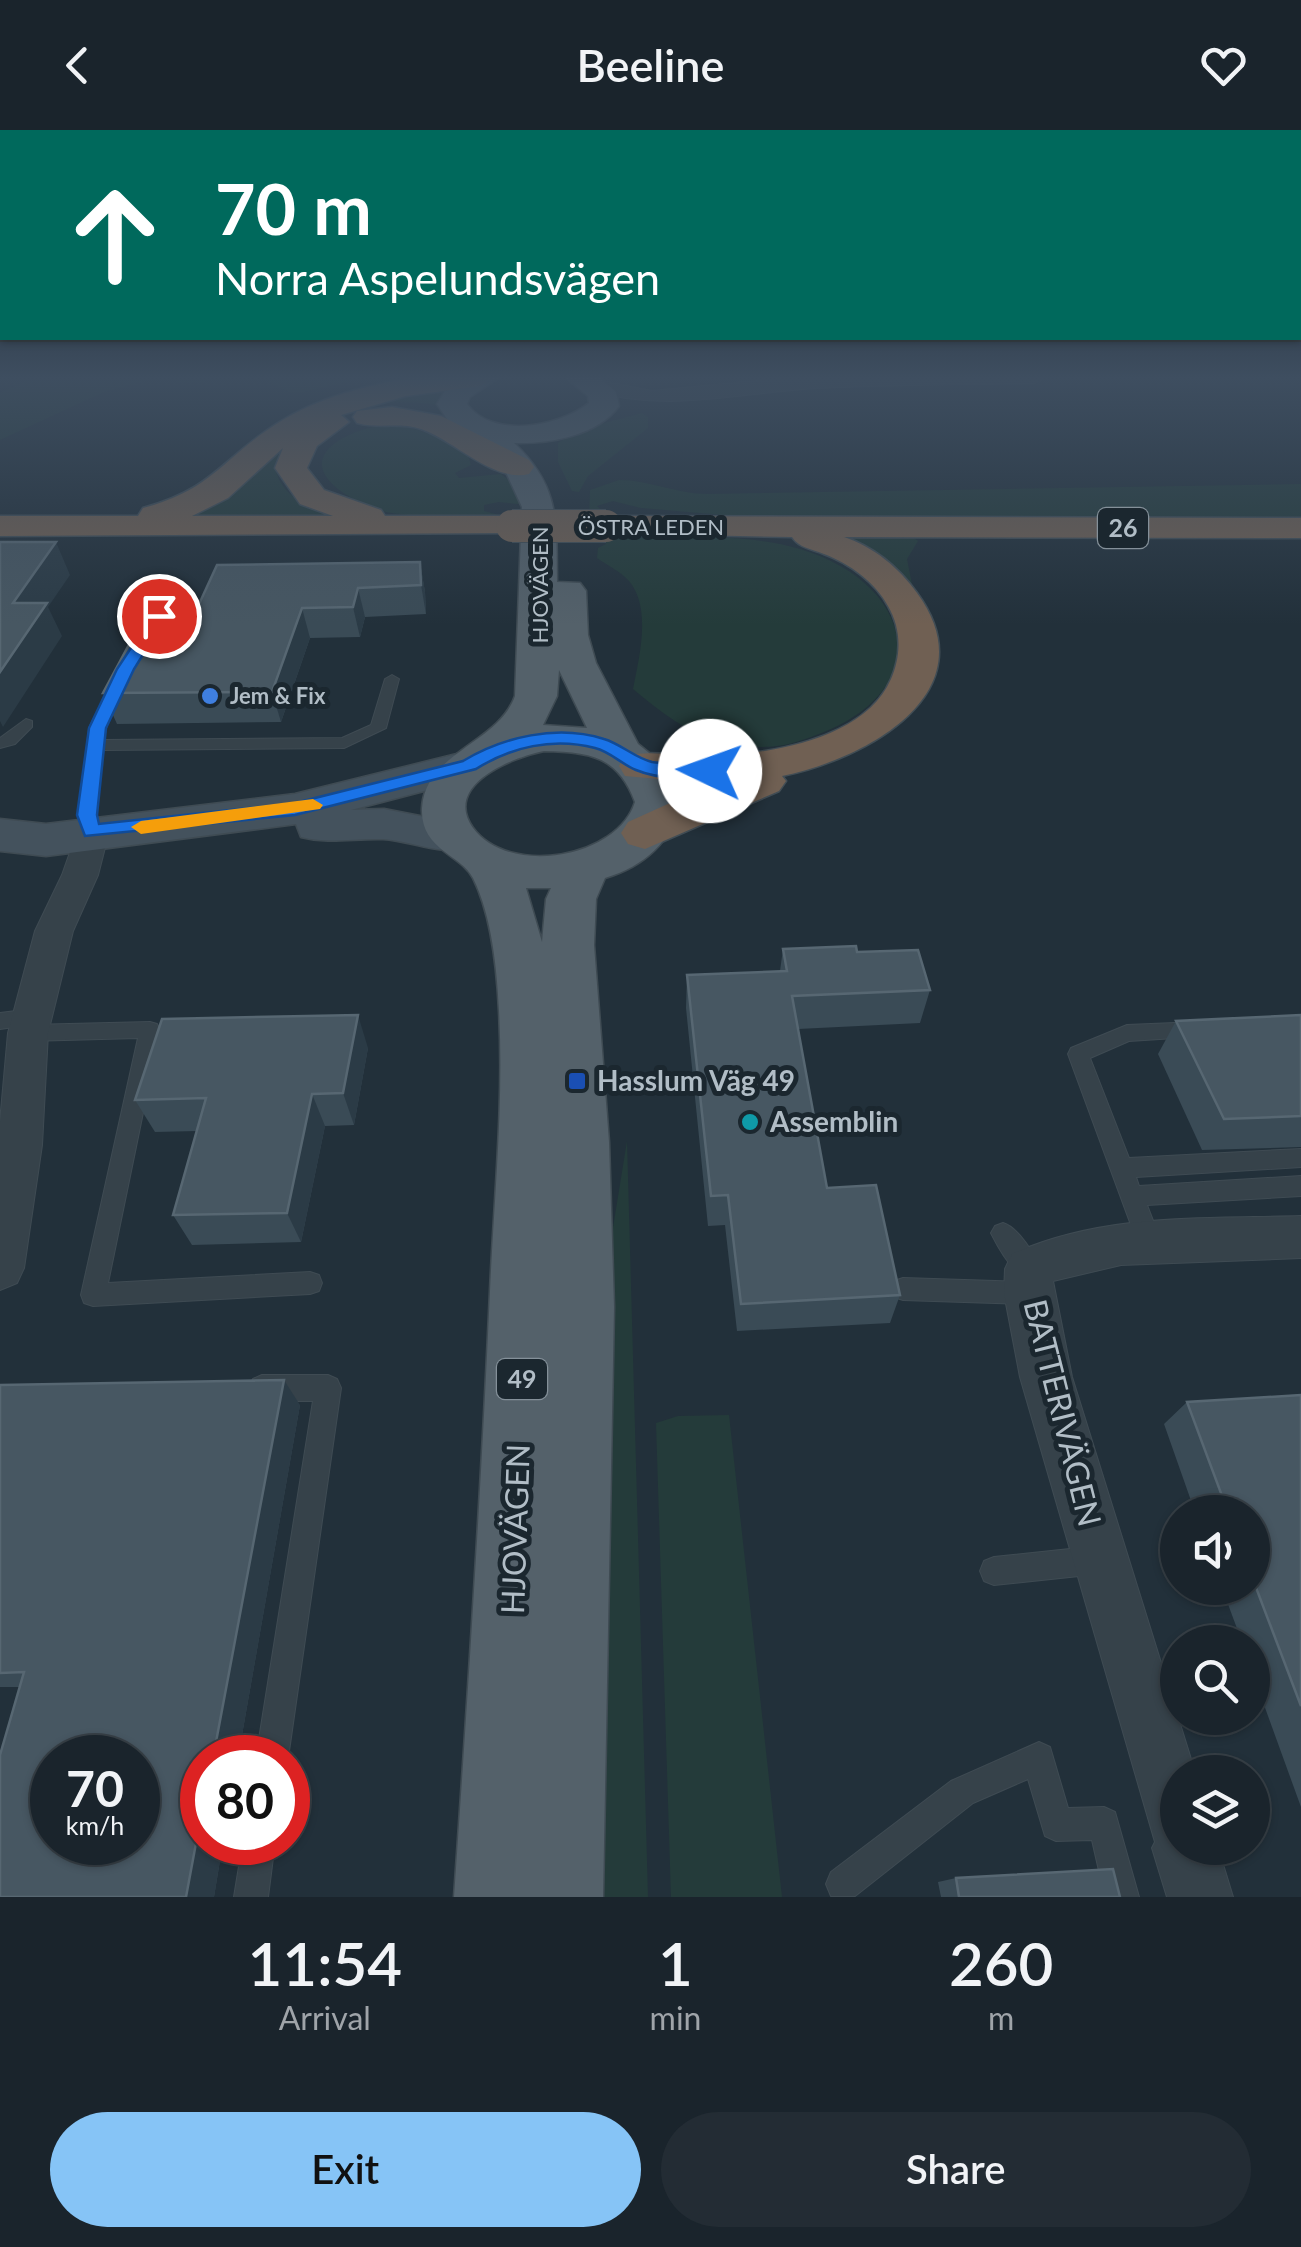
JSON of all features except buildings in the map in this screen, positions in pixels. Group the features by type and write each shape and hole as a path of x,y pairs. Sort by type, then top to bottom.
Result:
{"highway":[{"path":"88,526 196,504 236,478 256,459"},
{"path":"293,459 291,468 303,488 337,508 427,526"},
{"path":"505,459 518,467"},
{"name":"ÖSTRA LEDEN","path":"0,526 1301,528"},
{"path":"630,758 685,772 776,764 851,738 882,718 915,671 920,640 917,623 890,578 859,554 840,546 752,527"},
{"path":"646,833 743,787 861,749 896,728 916,704 930,675 936,644 922,587 922,556 932,547 989,528"}],"main road":[{"name":"HJOVÄGEN","path":"481,758 518,734 533,711 539,684 540,507 514,459"},
{"name":"HJOVÄGEN","path":"546,459 562,504 568,635 576,663 630,758"},
{"path":"473,851 522,872 553,874 584,869 609,860 646,833 655,816 657,798 652,781 630,758 571,738 517,742 481,758"},
{"name":"49","path":"473,851 446,818 446,800 454,781 481,758"},
{"name":"HJOVÄGEN","path":"473,851 501,884 522,973 530,1058 520,1433 500,1897"},
{"name":"HJOVÄGEN","path":"557,1897 580,1307 580,1142 568,945 571,898 584,869"}],"street":[{"path":"55,843 295,809 481,758"},
{"path":"55,843 148,859 329,824 384,824 473,851"},
{"path":"0,1268 20,1145 20,1024 54,931 55,843"},
{"name":"BATTERIVÄGEN","path":"1160,1761 1046,1378 1020,1265 1051,1255 1150,1244 1301,1237"},
{"path":"1190,1865 1200,1897"}],"lane":[{"path":"55,843 87,815 98,728 159,616 204,614"},
{"path":"137,652 157,649"},
{"path":"97,745 344,744 378,728 392,679"},
{"path":"0,743 8,741 26,724"},
{"path":"20,1024 150,1030 93,1295 310,1283"},
{"path":"1150,1244 1078,1054 1127,1033 1224,1029"},
{"path":"1122,1168 1301,1158"},
{"path":"1132,1196 1301,1186"},
{"path":"903,1289 1020,1265"},
{"path":"233,1388 328,1388 275,1735"},
{"path":"994,1570 1100,1560"},
{"path":"844,1884 962,1792 1038,1758 1056,1825 1104,1823 1122,1897"},
{"path":"251,1897 256,1865"}],"green space":[{"path":"263,459 278,459 278,477 291,495 322,511 345,517 172,517 221,498"},
{"path":"323,459 469,459 471,465 455,473 459,478 501,474 518,487 526,505 484,505 484,511 510,518 426,517 372,509 342,492 328,479"},
{"path":"609,459 588,476 579,492 572,491 558,462"},
{"path":"619,480 708,494 1301,484 1301,518 747,517 641,508 613,501 597,506 603,512 589,517 590,490"},
{"path":"843,537 914,538 918,541 907,559 912,584 905,585"},
{"path":"603,538 752,540 800,549 838,565 867,585 887,610 897,637 896,664 883,690 858,714 819,734 769,747 732,747 710,740 675,721 633,689 642,633 640,605 629,581 597,558 598,548 606,544"},
{"path":"627,1141 648,1897 595,1897 611,1240"},
{"path":"729,1415 782,1897 671,1897 656,1423 678,1416"}],"slow traffic":[{"path":"141,827 313,805"}],"place":[{"name":"Jem & Fix","path":"210,696"},
{"name":"Hasslum Väg 49","path":"577,1081"},
{"name":"Assemblin","path":"750,1122"}],"route":[{"path":"159,616 126,669 98,728 87,815 92,832 295,809 469,765 517,742 544,738 596,742 620,751 641,766 710,771"}]}
